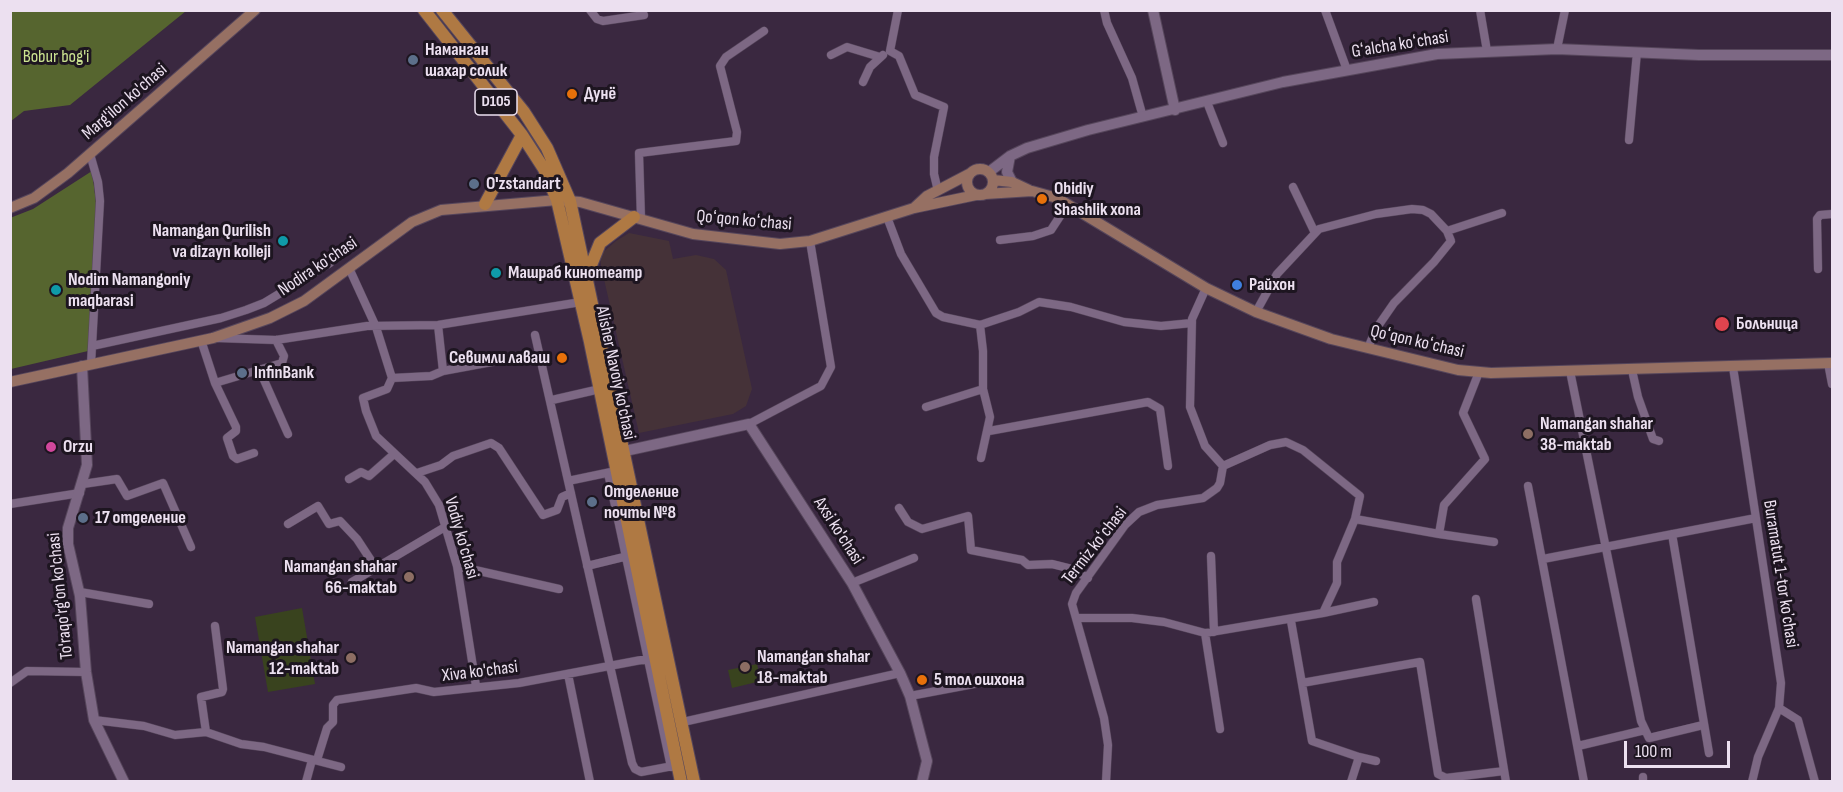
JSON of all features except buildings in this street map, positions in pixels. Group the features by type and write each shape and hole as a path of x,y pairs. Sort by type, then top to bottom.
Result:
{"main road":[{"name":"Marg'ilon ko'chasi","path":"10,208 34,198 90,154 255,10"},
{"name":"Alisher Navoiy ko'chasi","path":"424,10 522,135 544,169 557,200 600,389 613,472 675,766 681,782"},
{"name":"D105","path":"442,10 524,112 547,148 570,201"},
{"path":"485,204 522,135"},
{"path":"981,169 991,176 991,189 980,195 967,186 969,174 981,169"},
{"name":"Qoʻqon koʻchasi","path":"914,208 927,196 969,174"},
{"name":"Qoʻqon koʻchasi","path":"991,176 1068,204 1206,288 1289,326 1458,370 1479,372 1632,370 1831,363"},
{"name":"Qoʻqon koʻchasi","path":"570,201 693,234 780,244 810,241 914,208 980,195 1032,192"},
{"name":"Alisher Navoiy ko'chasi","path":"570,201 694,782"},
{"name":"Nodira ko'chasi","path":"10,382 213,338 270,318 304,302 412,222 441,210 485,204 570,201"},
{"path":"587,276 600,243 638,218"}],"street":[{"path":"590,10 597,19 603,21 644,15"},
{"path":"862,82 870,67 890,51 898,10"},
{"path":"1104,10 1107,23 1132,78 1143,117"},
{"path":"1153,10 1174,110"},
{"path":"1325,10 1347,70"},
{"path":"1480,10 1487,51"},
{"path":"1557,49 1565,10"},
{"path":"638,218 639,153 736,141 737,132 720,66 726,57 764,31"},
{"path":"831,55 846,47 880,57"},
{"name":"Gʻalcha koʻchasi","path":"991,176 1010,156 1044,142 1283,82 1437,54 1557,49 1753,57 1833,55"},
{"path":"890,51 898,56 915,95 944,107 934,157 934,174 938,191"},
{"path":"1629,140 1637,52"},
{"path":"1207,102 1223,143"},
{"path":"86,365 92,346 100,201 98,182 90,154"},
{"path":"1010,156 1007,172 1012,182"},
{"path":"1293,187 1315,233"},
{"path":"1000,240 1033,236 1051,230 1068,204"},
{"path":"1256,312 1277,274 1319,229 1412,208 1431,214 1447,231 1451,239 1449,244 1394,303 1376,329 1368,348"},
{"path":"1447,231 1502,213"},
{"path":"1818,269 1817,219 1821,215 1833,214"},
{"path":"887,217 901,254 936,313 943,317 980,325 1019,312 1039,302 1071,307 1124,322 1161,326 1192,323"},
{"path":"625,451 749,424 821,386 831,367 810,241"},
{"path":"92,346 221,318 264,303 330,263"},
{"path":"350,268 376,327 392,378 431,376 443,371 524,356"},
{"path":"1206,288 1194,311 1192,323 1190,406 1205,446 1223,466 1280,442 1296,446 1360,496 1361,501 1355,519 1337,562 1337,583 1323,614"},
{"path":"213,338 276,340 376,327 438,325 581,302"},
{"path":"264,303 270,318"},
{"path":"438,325 443,371"},
{"path":"980,325 983,351 982,389 990,417 989,431 981,458"},
{"path":"536,335 634,769 642,772 675,766"},
{"path":"201,340 215,383 236,427 236,431 227,438 234,458 254,453"},
{"path":"215,383 284,362 276,340"},
{"path":"1831,363 1833,384"},
{"name":"To'raqo'rg'on ko'chasi","path":"86,365 87,443 81,489 68,528 71,562 80,592 86,672 94,720 124,782"},
{"name":"Buramatut 1-tor koʼchasi","path":"1733,367 1781,683 1779,708 1767,734 1752,782"},
{"path":"1632,370 1638,397 1653,439 1659,441"},
{"path":"260,371 288,434"},
{"path":"1570,371 1637,710 1649,738 1703,725"},
{"path":"1439,534 1444,505 1485,459 1463,413 1479,372"},
{"name":"Vodiy ko'chasi","path":"392,378 387,389 365,397 363,400 373,431 417,473 434,495 457,566 476,686"},
{"path":"552,400 600,389"},
{"path":"926,407 982,389"},
{"path":"989,431 1148,402 1160,409 1168,466"},
{"name":"Axsi ko'chasi","path":"749,424 852,583 900,673 910,696 927,761 922,782"},
{"path":"417,473 441,465 453,456 492,443 499,448 543,515 557,510 562,497 571,494"},
{"path":"349,479 361,472 369,476 394,453"},
{"name":"Termiz koʻchasi","path":"1106,782 1108,745 1104,717 1076,618 1073,598 1125,525 1139,512 1157,505 1203,498 1217,488 1223,466"},
{"path":"568,481 613,472"},
{"path":"10,504 117,479 127,496 163,483 191,547"},
{"path":"1528,486 1584,782"},
{"path":"288,524 318,507 328,523 340,521 357,539 376,568"},
{"path":"899,508 908,522 922,529 968,516 971,550 1022,560 1028,565 1052,564 1072,569 1088,578"},
{"path":"1543,559 1756,518"},
{"path":"1355,519 1494,542"},
{"path":"352,582 445,527"},
{"path":"1672,534 1709,753"},
{"path":"587,567 631,555"},
{"path":"1211,556 1214,632"},
{"path":"852,583 914,558"},
{"path":"457,566 559,589"},
{"path":"80,592 148,604"},
{"path":"1476,599 1506,782"},
{"path":"1076,618 1132,618 1164,622 1205,633 1291,621 1374,602"},
{"path":"1291,621 1313,742 1376,761"},
{"path":"206,732 201,697 222,692 224,689 215,626"},
{"path":"1205,633 1220,729"},
{"name":"Xiva ko'chasi","path":"315,760 327,728 333,722 333,705 337,700 416,688 434,692 568,674 653,658"},
{"path":"1302,683 1420,662 1438,774 1446,778 1504,771"},
{"path":"10,683 27,671 86,672"},
{"path":"683,722 900,673"},
{"path":"568,674 590,782"},
{"path":"910,696 1011,677"},
{"path":"1779,708 1798,720 1815,782"},
{"path":"94,720 144,726 169,735 206,732 241,744 264,747 341,767"},
{"path":"1578,746 1645,730"},
{"path":"1352,782 1359,757"},
{"path":"306,782 315,760"}],"shaded area":[{"path":"629,233 669,241 673,259 696,255 714,259 726,270 752,389 746,406 733,414 639,433 600,255"}],"green space":[{"name":"Bobur bog'i","path":"11,10 186,11 70,105 24,111 11,121"},
{"path":"92,171 97,210 88,351 11,369 10,218 33,209"},
{"path":"302,608 315,684 268,692 255,617"},
{"path":"757,664 761,681 732,688 728,670"}],"place":[{"name":"Наманган шахар солик","path":"413,60"},
{"name":"Дунё","path":"572,94"},
{"name":"O'zstandart","path":"474,184"},
{"name":"Obidiy Shashlik xona","path":"1042,199"},
{"name":"Namangan Qurilish va dizayn kolleji","path":"283,241"},
{"name":"Машраб кинотеатр","path":"496,273"},
{"name":"Райхон","path":"1237,285"},
{"name":"Nodim Namangoniy maqbarasi","path":"56,290"},
{"name":"Больница","path":"1722,324"},
{"name":"Севимли лаваш","path":"562,358"},
{"name":"InfinBank","path":"242,373"},
{"name":"Namangan shahar 38-maktab","path":"1528,434"},
{"name":"Orzu","path":"51,447"},
{"name":"Отделение почты №8","path":"592,502"},
{"name":"17 отделение","path":"83,518"},
{"name":"Namangan shahar 66-maktab","path":"409,577"},
{"name":"Namangan shahar 12-maktab","path":"351,658"},
{"name":"Namangan shahar 18-maktab","path":"745,667"},
{"name":"5 тол ошхона","path":"922,680"}]}
